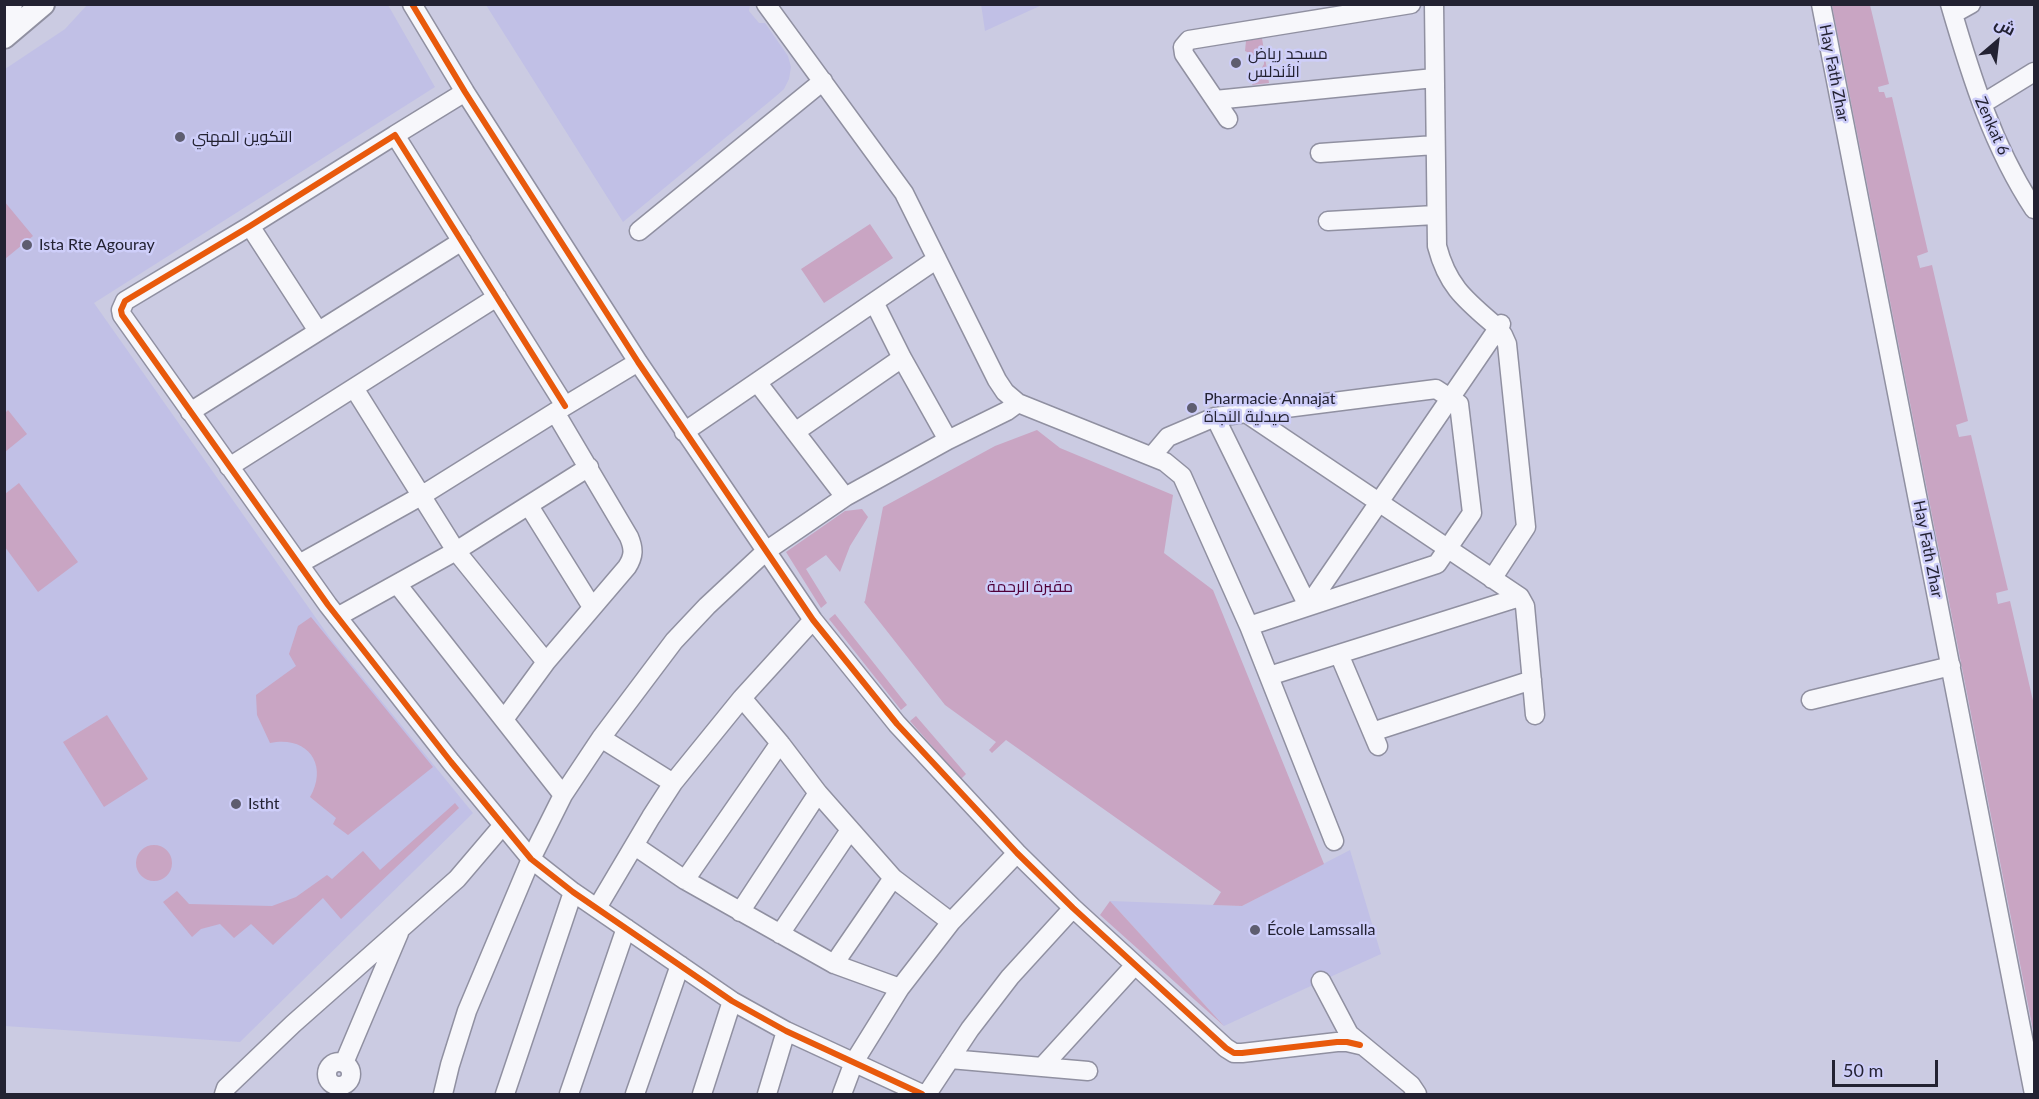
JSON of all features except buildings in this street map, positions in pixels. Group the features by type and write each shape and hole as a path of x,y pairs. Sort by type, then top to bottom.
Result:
{"main road":[{"path":"4,10 11,4"},
{"path":"4,37 43,4"}],"street":[{"path":"412,4 465,92 684,432 813,620 897,724 1017,853 1073,908 1226,1048 1234,1053 1337,1042 1360,1045"},
{"path":"766,4 904,193 1005,393 1018,403 1165,462 1182,476 1249,626 1334,841"},
{"path":"1228,119 1184,54 1184,44 1189,40 1411,4"},
{"path":"1434,4 1437,246 1441,264 1459,294 1500,326 1507,344 1526,527 1492,579"},
{"name":"Hay Fath Zhar","path":"1821,4 2034,1095"},
{"path":"1952,9 1971,4"},
{"name":"Zenkat 6","path":"1952,9 1965,60 1982,104 2013,174 2034,209"},
{"path":"1982,104 2034,72"},
{"path":"1215,100 1434,78"},
{"path":"639,231 823,81"},
{"path":"465,92 125,301 122,305 122,315 337,617 531,859 573,892 732,1001 786,1030 922,1095"},
{"path":"395,135 497,297 560,409 634,550 627,567 546,662 505,718"},
{"path":"1320,153 1435,145"},
{"path":"1328,221 1435,215"},
{"path":"250,226 318,331"},
{"path":"190,412 462,241"},
{"path":"684,432 937,259"},
{"path":"230,467 497,297"},
{"path":"874,302 948,440"},
{"path":"1308,606 1500,326"},
{"path":"795,432 902,358"},
{"path":"299,564 421,496 638,362"},
{"path":"757,382 845,497"},
{"path":"354,388 456,551 546,662"},
{"path":"1152,456 1168,437 1215,417 1436,389 1459,404 1472,513 1437,564 1249,626"},
{"path":"443,1095 467,1011 531,859 563,795 601,738 685,628 766,551 845,497 1018,403"},
{"path":"1246,413 1520,597 1525,606 1535,715"},
{"path":"1215,417 1308,606"},
{"path":"337,617 456,551 589,467"},
{"path":"529,506 592,607"},
{"path":"397,584 505,718 563,795"},
{"path":"1269,676 1520,597"},
{"path":"597,908 674,783 742,698 813,620"},
{"path":"1339,654 1375,739 1532,680"},
{"path":"1811,700 1951,666"},
{"path":"742,698 818,793 893,878 951,922"},
{"path":"601,738 674,783"},
{"path":"685,880 780,743"},
{"path":"740,912 818,793"},
{"path":"224,1095 226,1088 293,1024 457,879 503,825"},
{"path":"780,934 850,830"},
{"path":"635,846 685,880 834,964 900,988"},
{"path":"842,1095 854,1062 900,988 951,922 1017,853"},
{"path":"834,964 893,878"},
{"path":"506,1095 573,892"},
{"path":"927,1095 970,1029 1010,978 1073,908"},
{"path":"344,1063 401,928"},
{"path":"569,1095 626,928"},
{"path":"634,1095 681,965"},
{"path":"1042,1067 1135,965"},
{"path":"1321,981 1349,1034 1411,1086 1417,1095"},
{"path":"702,1095 732,1001"},
{"path":"767,1095 786,1030"},
{"path":"950,1059 1089,1071"}],"shaded area":[{"path":"981,4 1042,4 1042,5 985,31"},
{"path":"87,5 388,5 435,87 94,303 330,638 473,813 240,1042 5,1026 5,69 65,29"},
{"path":"486,5 750,5 749,11 759,23 765,23 788,56 791,67 789,79 784,89 775,97 623,222"},
{"name":"École Lamssalla","path":"1350,850 1381,954 1330,977 1328,973 1311,981 1313,985 1224,1026 1110,901 1242,906"}],"green space":[{"path":"1832,5 1870,5 1889,84 1878,87 1879,92 1884,92 1886,98 1892,97 1928,252 1917,256 1920,268 1932,265 1968,421 1956,425 1959,437 1971,435 2008,590 1996,593 1998,604 2010,601 2034,705 2034,1035"},
{"path":"1262,38 1269,83 1252,85 1264,60 1245,51 1246,41"},
{"path":"4,201 33,236 5,259 4,259"},
{"path":"870,224 893,258 824,303 801,269"},
{"path":"8,410 27,434 5,452 5,413"},
{"name":"مقبرة الرحمة","path":"1037,430 1060,448 1173,495 1164,553 1213,590 1324,864 1242,906 1213,905 1221,892 1006,740 992,753 989,750 996,742 945,705 864,602 883,507 995,446"},
{"path":"19,483 78,562 38,592 5,547 5,494"},
{"path":"862,509 868,517 850,546 840,572 826,555 806,569 827,603 821,608 786,552 845,511"},
{"path":"835,614 907,705 901,710 829,619"},
{"path":"311,617 433,767 348,835 333,824 336,818 310,797 317,774 311,755 295,743 270,743 257,715 256,695 296,666 289,654 298,626"},
{"path":"107,715 148,779 104,807 63,742"},
{"path":"916,716 966,774 961,779 910,721"},
{"path":"455,803 459,808 341,919 323,898 273,945 251,924 234,938 220,924 201,929 192,937 163,902 177,891 189,904 272,906 296,897 327,875 332,879 363,851 380,870"},
{"path":"154,845 166,851 172,863 166,875 154,881 142,875 136,863 142,851"},
{"path":"1110,901 1224,1026 1100,915"}],"cycle path":[{"path":"412,4 465,92 638,362 813,620 897,724 1017,853 1073,908 1226,1048 1234,1053 1242,1053 1337,1042 1360,1045"},
{"path":"565,406 395,135 125,301 121,310 122,315 328,605 451,762 531,859 573,892 732,1001 786,1031 922,1094"}],"place":[{"name":"مسجد رياض الأندلس","path":"1236,63"},
{"name":"التكوين المهني","path":"180,137"},
{"name":"Ista Rte Agouray","path":"27,245"},
{"name":"Pharmacie Annajat صيدلية النجاة","path":"1192,408"},
{"name":"Istht","path":"236,804"},
{"name":"École Lamssalla","path":"1255,930"}]}
